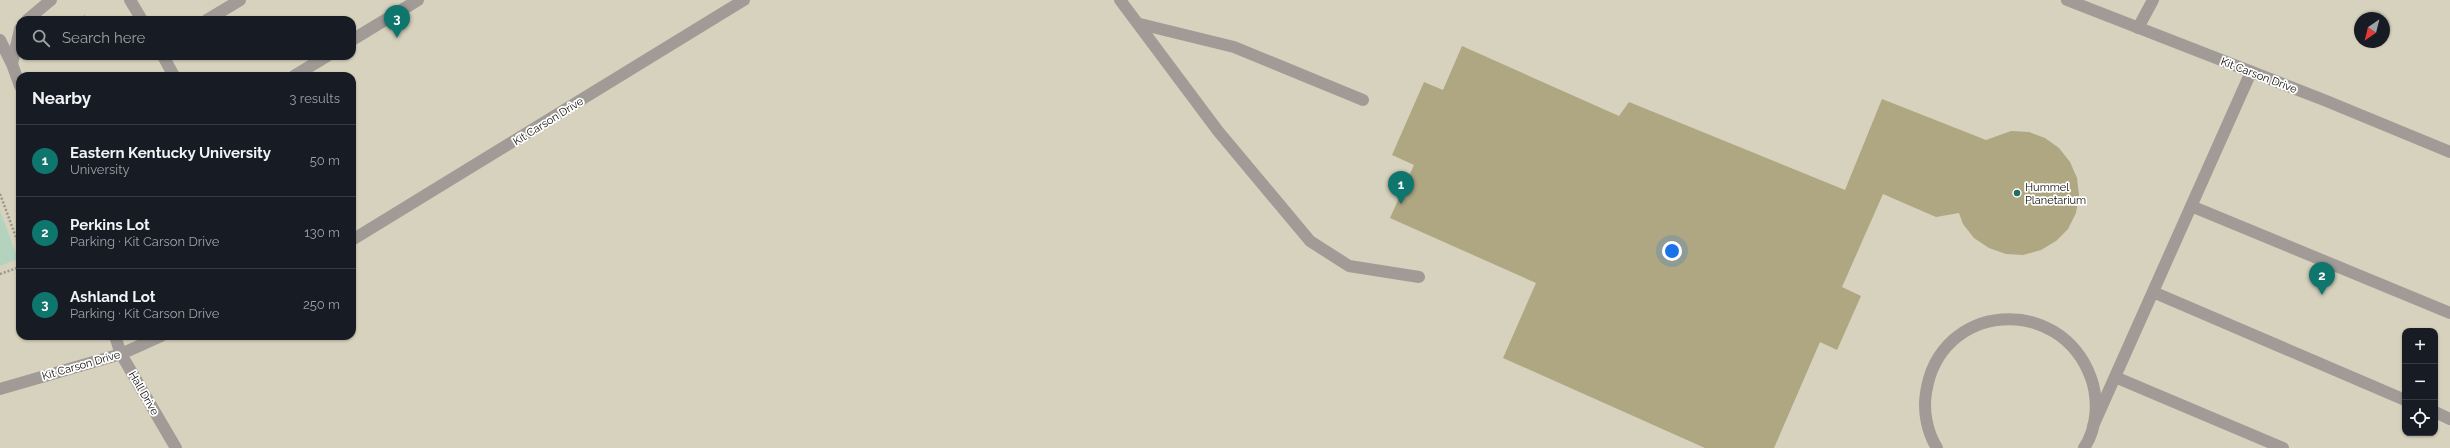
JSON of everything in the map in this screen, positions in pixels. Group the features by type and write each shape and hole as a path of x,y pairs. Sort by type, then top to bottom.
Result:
{"street":[{"path":"32,16 51,0"},
{"path":"130,0 140,16"},
{"path":"214,16 240,0"},
{"path":"356,38 418,0"},
{"name":"Kit Carson Drive","path":"356,238 744,0"},
{"path":"1120,0 1140,24 1218,130 1310,241 1349,266 1419,277"},
{"name":"Kit Carson Drive","path":"2067,0 2450,152"},
{"path":"2138,28 2153,0"},
{"path":"1140,24 1234,47 1363,100"},
{"path":"0,40 16,75"},
{"path":"12,64 16,46"},
{"path":"165,60 172,72"},
{"path":"301,72 320,60"},
{"path":"2084,448 2251,72"},
{"path":"2191,206 2450,313"},
{"path":"2153,292 2402,399"},
{"path":"1938,448 1927,423 1924,403 1927,382 1935,363 1947,346 1962,333 1981,323 2000,318 2022,319 2042,324 2060,334 2075,348 2087,365 2094,384 2096,405 2093,426"},
{"name":"Hall Drive","path":"116,340 121,354 176,448"},
{"name":"Kit Carson Drive","path":"0,389 121,354 152,340"},
{"path":"2115,377 2282,448"},
{"path":"2438,413 2450,419"}],"path":[{"path":"0,194 16,237"},
{"path":"0,274 16,268"}],"shaded area":[{"path":"0,0 2450,0 2450,448 0,448"}],"green space":[{"path":"0,211 16,254 16,260 0,266"}],"building":[{"path":"1462,46 1619,116 1629,102 1845,190 1882,99 1986,140 2011,131 2029,132 2045,138 2059,148 2070,162 2077,178 2079,195 2076,213 2068,229 2056,241 2041,250 2023,255 2006,254 1989,248 1974,238 1963,224 1959,213 1936,217 1883,194 1842,287 1861,296 1837,350 1820,342 1774,448 1705,448 1503,358 1536,283 1390,218 1414,165 1392,155 1424,82 1443,90"}],"place":[{"name":"Ashland Lot","path":"397,38"},
{"name":"Hummel Planetarium","path":"2017,193"},
{"name":"Eastern Kentucky University","path":"1401,204"},
{"name":"Perkins Lot","path":"2322,295"}]}
